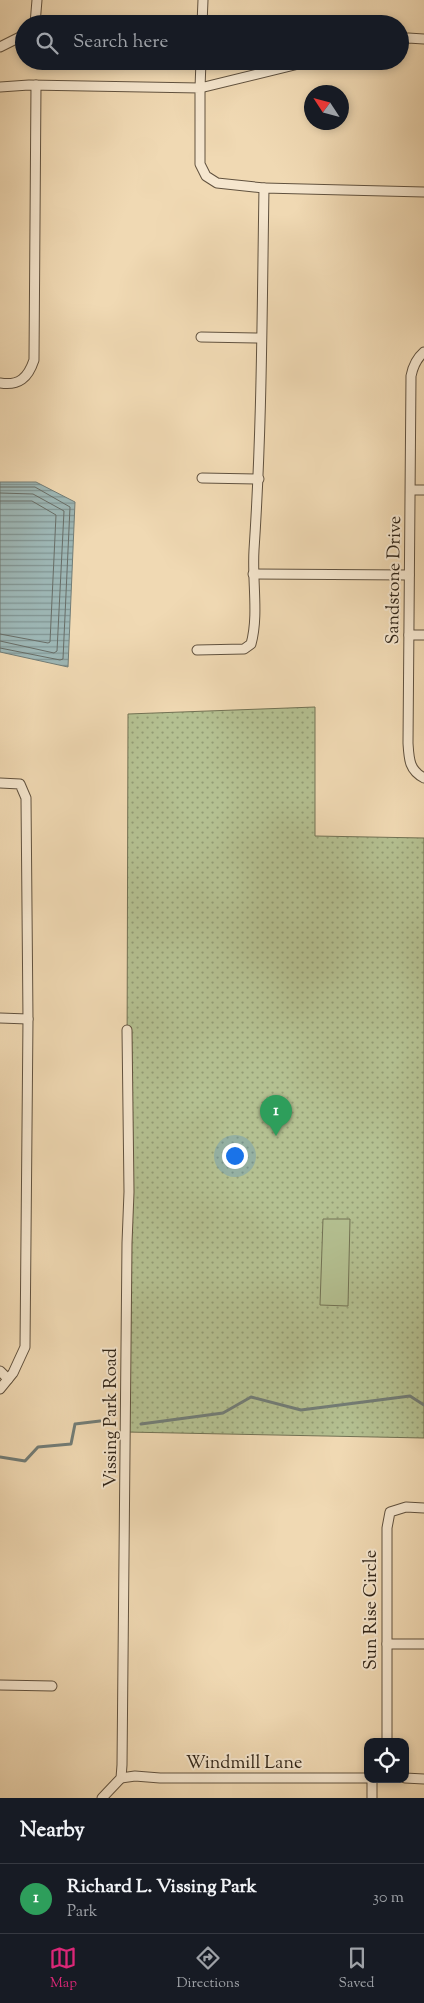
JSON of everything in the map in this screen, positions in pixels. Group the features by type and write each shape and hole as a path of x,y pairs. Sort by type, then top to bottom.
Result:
{"street":[{"path":"36,15 37,0"},
{"path":"202,15 203,0"},
{"path":"409,38 424,39"},
{"path":"0,47 15,40"},
{"path":"201,70 200,164 206,176 217,184 264,188 424,192"},
{"path":"0,87 36,85 200,88 274,70"},
{"path":"0,382 11,384 18,382 26,376 34,360 36,85"},
{"path":"197,650 244,649 251,644 254,631 253,574 259,478 264,188"},
{"path":"201,336 261,338"},
{"name":"Sandstone Drive","path":"424,352 412,367 411,376 409,575 409,761 414,772 424,778"},
{"path":"202,478 259,478"},
{"path":"411,490 424,490"},
{"path":"253,574 409,575"},
{"path":"409,635 424,635"},
{"path":"0,783 20,784 26,798 28,1019 25,1347 0,1389"},
{"path":"0,1018 28,1019"},
{"name":"Vissing Park Road","path":"121,1778 129,1192 127,1030"},
{"path":"0,1371 8,1378"},
{"name":"Sun Rise Circle","path":"387,1738 387,1528 390,1512 406,1507 424,1508"},
{"path":"387,1644 424,1644"},
{"path":"0,1685 52,1686"},
{"name":"Windmill Lane","path":"121,1778 135,1776 298,1780 364,1778"},
{"path":"102,1798 121,1778"},
{"path":"409,1778 424,1779"},
{"path":"372,1783 372,1798"}],"green space":[{"path":"315,707 315,836 424,838 424,1438 126,1432 128,714"},
{"path":"323,1219 350,1219 348,1306 320,1305"}],"water":[{"path":"0,482 36,482 75,502 68,667 0,652"}],"waterway":[{"path":"141,1424 223,1413 251,1397 301,1410 410,1396 424,1405"},
{"path":"0,1457 25,1461 38,1447 71,1444 75,1424 100,1421"}],"place":[{"name":"Richard L. Vissing Park","path":"276,1136"}]}
